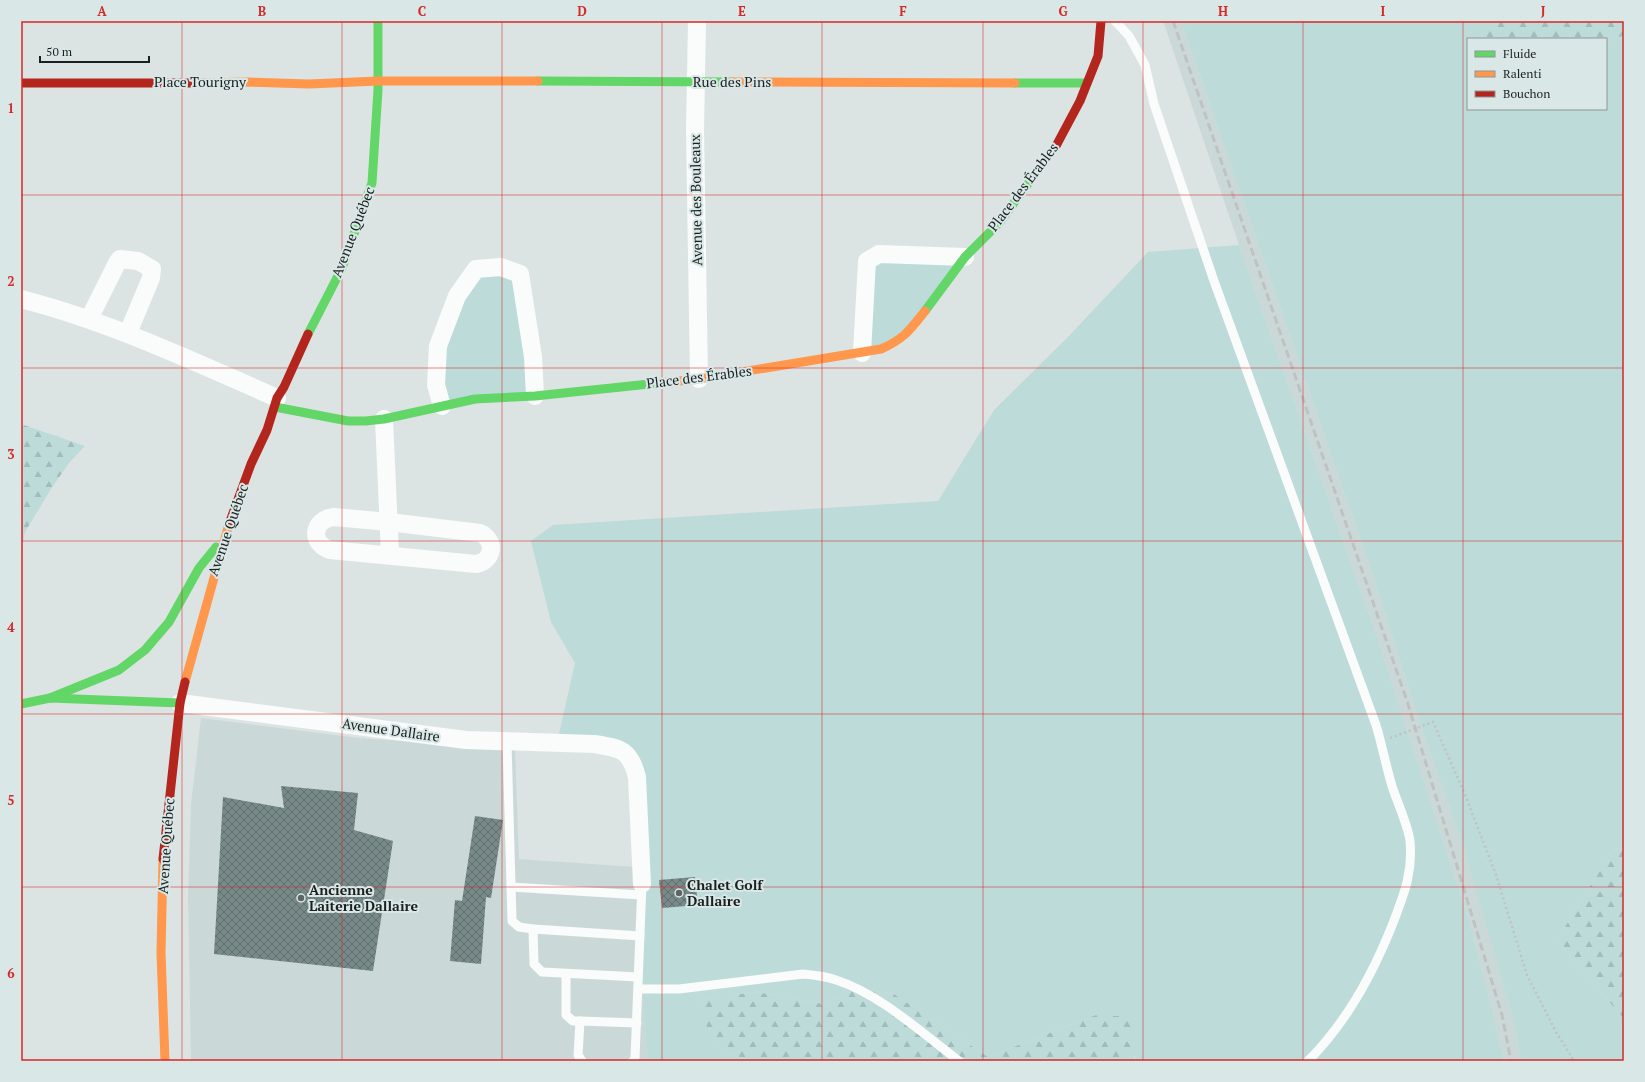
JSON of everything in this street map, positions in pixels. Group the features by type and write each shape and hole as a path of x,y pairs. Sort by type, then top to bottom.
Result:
{"street":[{"name":"Avenue Québec","path":"165,1061 161,1006 164,845 180,702 202,612 224,536 276,403 305,340 342,268 372,183 378,81 378,21"},
{"name":"Avenue des Bouleaux","path":"697,21 695,130 699,379"},
{"name":"Place des Érables","path":"276,403 348,421 384,419 475,399 535,396 699,379 862,353 881,349 894,343 908,333 965,258 999,223 1053,151 1080,101 1098,56 1101,21"},
{"name":"Rue des Pins","path":"378,81 1087,83"},
{"name":"Place Tourigny","path":"21,83 249,82 310,84 378,81"},
{"path":"862,353 867,261 879,254 965,258"},
{"path":"89,319 120,259 138,261 152,269 151,278 128,333"},
{"path":"442,406 436,385 438,346 457,296 476,269 501,266 520,274 533,357 535,396"},
{"path":"21,299 89,319 128,333 276,403"},
{"path":"384,419 390,555"},
{"path":"329,518 389,522 480,533 488,539 492,549 489,558 476,564 390,555 330,550 321,546 316,538 316,533 320,523 329,518"},
{"path":"50,698 119,670 145,650 169,622 199,568 224,536"},
{"name":"Avenue Dallaire","path":"21,704 50,698 180,702 466,740 594,744 611,746 622,750 630,758 634,764 637,777 641,890"}],"lane":[{"path":"1116,21 1129,36 1145,65 1154,104 1214,281 1376,725 1389,777 1409,839 1411,863 1407,886 1385,942 1360,995 1341,1023 1322,1047 1308,1061"},
{"path":"507,742 512,921 519,927 533,929 640,936"},
{"path":"511,887 641,890 636,1058 633,1061"},
{"path":"533,929 534,964 542,972 638,977"},
{"path":"566,974 566,1015 573,1021 637,1023"},
{"path":"638,989 679,989 803,974 820,976 836,980 882,1003 959,1061"},
{"path":"580,1021 578,1054 582,1061"}],"path":[{"path":"1381,742 1433,722 1464,792 1496,875 1528,975 1556,1032 1574,1061"}],"shaded area":[{"path":"1163,21 1181,21 1374,579 1422,730 1461,839 1513,1018 1521,1061 1504,1061 1470,924 1377,637 1239,245"},
{"path":"201,718 359,738 515,749 519,859 637,867 647,1061 191,1061 188,896 191,804"}],"green space":[{"path":"1181,21 1485,21 1485,38 1467,38 1467,110 1607,110 1607,43 1624,35 1624,848 1613,849 1557,940 1624,1019 1624,1061 1521,1061 1513,1018 1461,839 1422,730 1374,579"},
{"path":"1485,21 1624,21 1624,35 1607,43 1607,38 1485,38"},
{"path":"1239,245 1377,637 1470,924 1504,1061 1134,1061 1135,1057 1096,1015 988,1057 894,994 858,988 823,1004 756,992 694,1001 721,1052 755,1061 647,1061 628,766 615,756 557,743 575,663 551,622 531,541 553,525 938,501 994,410 1067,338 1148,252"},
{"path":"965,257 908,333 862,353 867,261"},
{"path":"476,269 520,274 535,396 442,406 438,346"},
{"path":"21,424 85,446 69,463 25,532 21,554"},
{"path":"1624,848 1624,1019 1557,940 1613,849"},
{"path":"858,988 894,994 988,1057 1096,1015 1133,1017 1134,1061 755,1061 721,1052 693,1001 756,992 823,1004"}],"building":[{"name":"Ancienne Laiterie Dallaire","path":"281,786 358,793 354,830 393,841 373,971 214,954 223,797 284,808"},
{"path":"475,816 503,820 491,898 486,897 481,964 450,961 455,900 462,901"},
{"name":"Chalet Golf Dallaire","path":"695,877 698,905 662,908 659,880"}],"railway":[{"path":"1173,21 1408,704 1502,1015 1511,1061"}],"traffic: fast":[{"path":"308,334 342,268 372,183 378,90 378,21"},
{"path":"538,81 732,82"},
{"path":"1015,83 1087,83"},
{"path":"925,311 965,257 999,223 1056,146"},
{"path":"275,407 348,421 366,421 384,419 475,399 535,396 659,383"},
{"path":"50,698 119,670 145,650 169,622 199,568 216,547"},
{"path":"21,704 50,698 180,703"}],"traffic: slow":[{"path":"202,83 249,82 309,84 378,81 538,81"},
{"path":"732,82 1015,83"},
{"path":"659,383 699,379 881,349 901,338 925,311"},
{"path":"185,682 229,524"},
{"path":"163,859 161,953 165,1061"}],"traffic: jam":[{"path":"1056,146 1080,101 1098,56 1101,21"},
{"path":"21,83 202,83"},
{"path":"229,524 251,464 267,430 277,398 284,387 308,334"},
{"path":"163,859 180,703 185,682"}],"place":[{"name":"Chalet Golf Dallaire","path":"679,893"},
{"name":"Ancienne Laiterie Dallaire","path":"301,898"}]}
